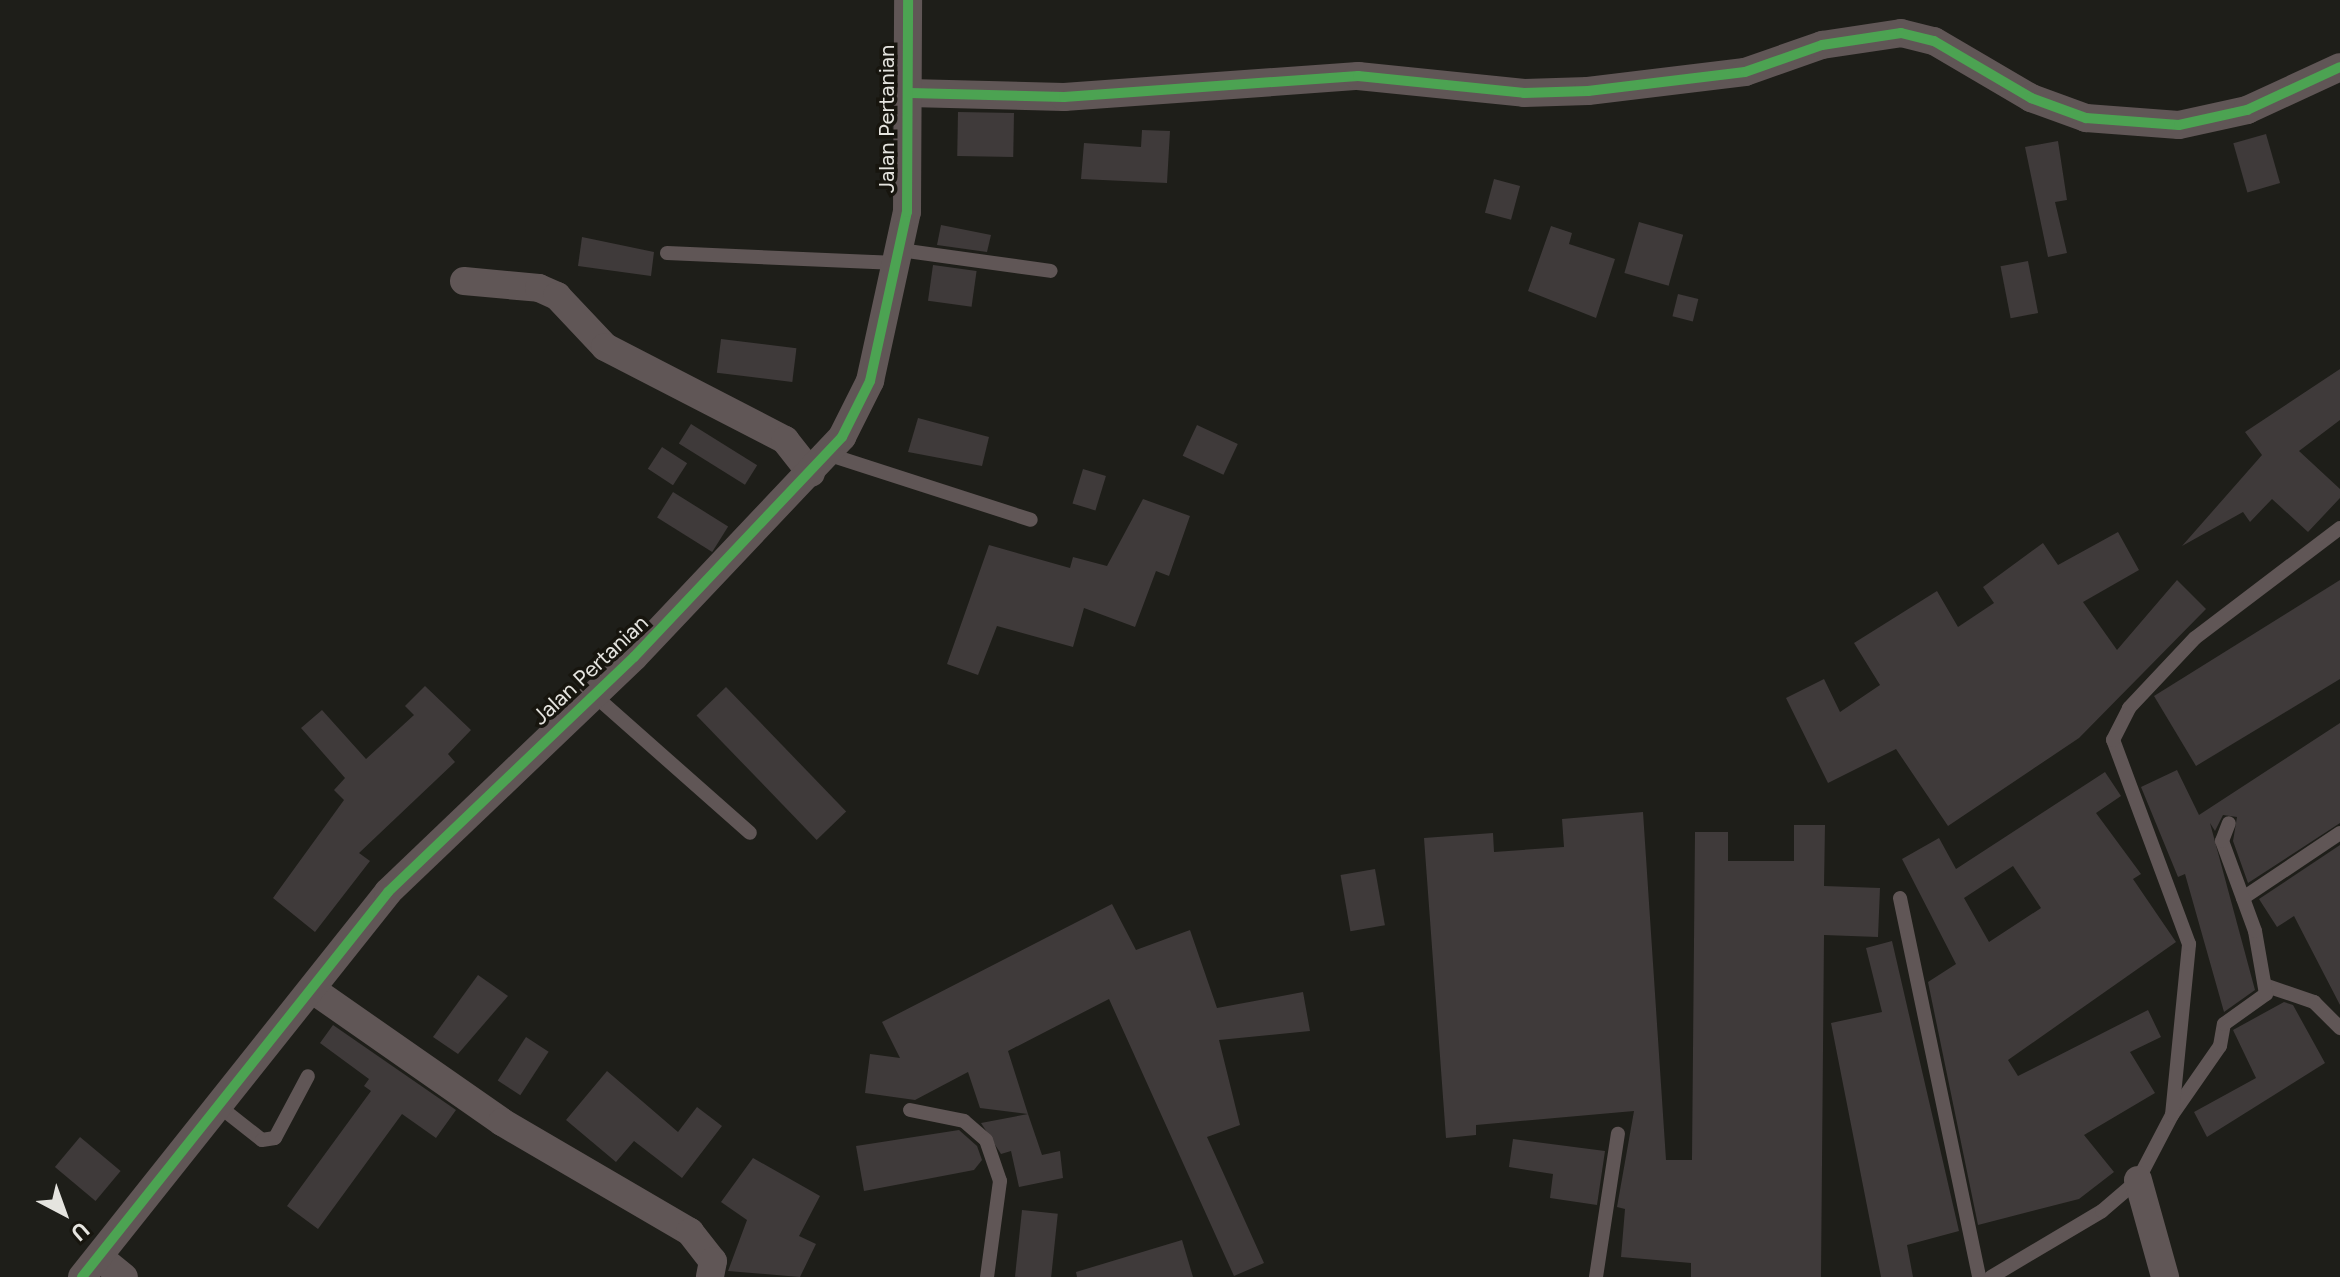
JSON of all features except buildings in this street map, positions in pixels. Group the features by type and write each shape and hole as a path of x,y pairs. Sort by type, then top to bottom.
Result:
{"street":[{"name":"Jalan Pertanian","path":"90,1267 388,892 594,695 819,463 870,381 899,257 910,93 908,0"},
{"path":"910,93 1064,97 1358,76 1524,93 1588,91 1745,72 1822,45 1901,33 1934,41 2031,98 2086,118 2179,125 2247,110 2340,67"},
{"path":"464,281 539,288 557,296 605,347 785,440 819,463"},
{"path":"313,990 502,1122 690,1232 713,1261 710,1277"},
{"path":"2138,1180 2165,1277"},
{"path":"90,1267 124,1277"}],"lane":[{"path":"667,253 899,257 1051,271"},
{"path":"819,463 1031,520"},
{"path":"2172,1115 2189,944 2113,740 2129,708 2195,638 2340,528"},
{"path":"594,695 750,833"},
{"path":"1991,1277 2102,1211 2138,1180 2172,1115 2220,1046 2224,1024 2263,1000 2267,986 2243,898 2222,841 2229,823"},
{"path":"2243,898 2340,833"},
{"path":"1900,898 1979,1277"},
{"path":"2267,986 2314,1002 2340,1028"},
{"path":"220,1107 262,1140 275,1138 308,1076"},
{"path":"910,1110 964,1121 986,1140 1000,1181 987,1277"},
{"path":"1596,1277 1618,1134"}],"cycle path":[{"path":"82,1277 388,892 634,657 842,437 870,381 907,212 908,0"},
{"path":"910,93 1064,97 1358,76 1524,93 1588,91 1745,72 1822,45 1901,33 1934,41 2031,98 2086,118 2179,125 2247,110 2340,67"}]}
